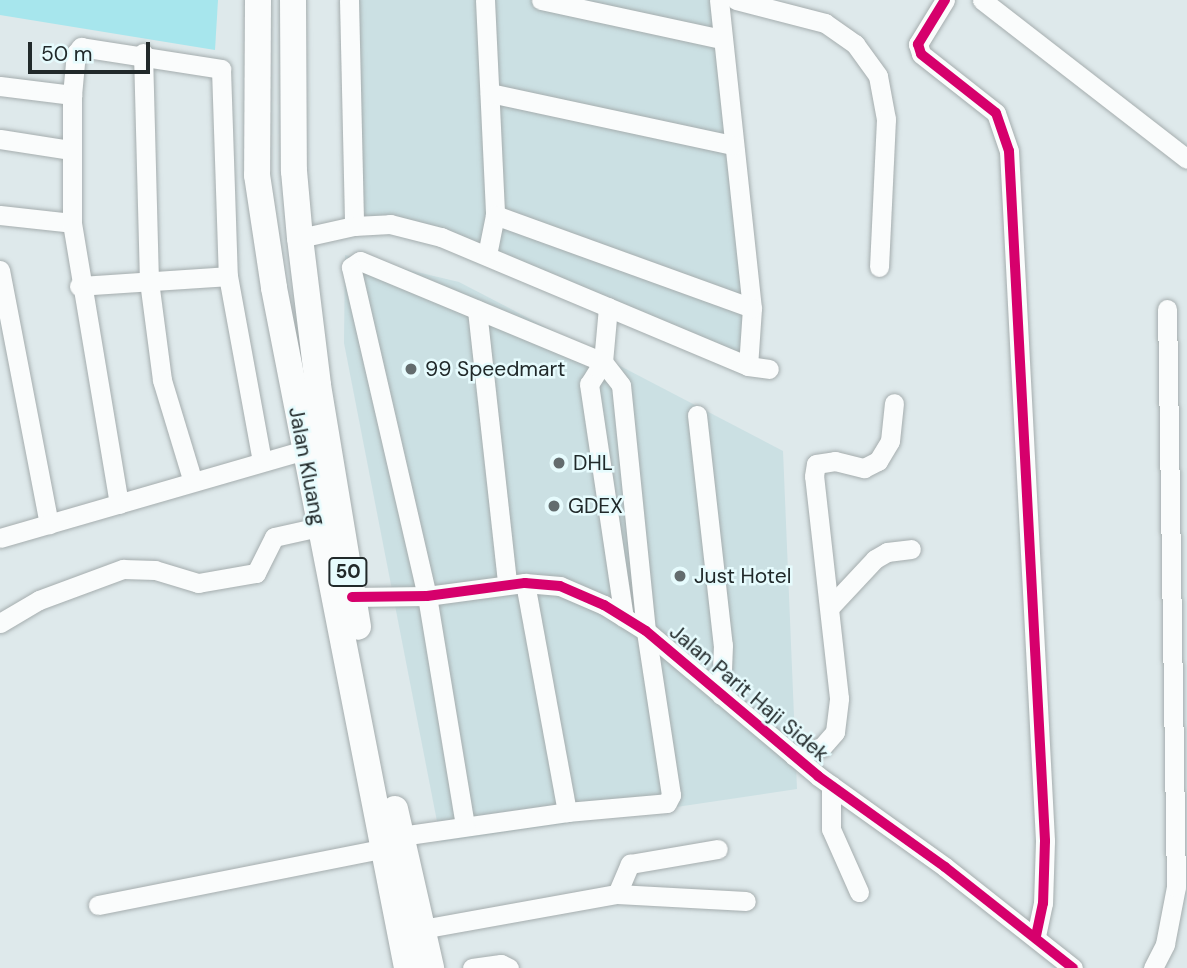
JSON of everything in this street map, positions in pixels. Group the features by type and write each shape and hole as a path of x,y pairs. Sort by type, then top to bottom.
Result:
{"highway":[{"name":"Jalan Kluang","path":"258,0 255,112 257,175 305,450 319,527 393,842 422,929 431,968"},
{"name":"Jalan Kluang","path":"293,0 294,171 300,238 352,597 393,842 407,968"},
{"path":"257,175 268,150 281,152 294,171"}],"street":[{"path":"349,0 354,226"},
{"path":"485,0 495,215 487,256"},
{"path":"541,0 721,39"},
{"path":"719,0 721,39 752,308 748,366"},
{"path":"736,0 825,23 855,44 878,76 886,119 879,267"},
{"path":"945,0 918,44 921,54 996,113 1009,151 1045,841 1043,903 1036,937"},
{"path":"982,0 1187,159"},
{"path":"119,503 79,286 72,223 72,95 76,53 81,47 143,53 216,65 224,76 228,276 262,461"},
{"path":"143,53 149,281 162,380 192,479"},
{"path":"0,86 72,95"},
{"path":"490,93 733,145"},
{"path":"225,108 255,112"},
{"path":"0,139 71,150"},
{"path":"0,215 72,223"},
{"path":"495,215 752,308"},
{"path":"300,238 354,226 390,224 441,237 748,366 769,369"},
{"path":"99,905 466,826 567,812 667,803 671,795 646,631 621,385 603,362 368,262 351,267 427,596 466,826"},
{"path":"0,270 49,524"},
{"path":"79,286 228,276"},
{"path":"608,307 603,362 589,384 624,617"},
{"path":"1153,968 1165,944 1175,887 1167,309"},
{"path":"477,310 516,582 567,812"},
{"path":"794,756 822,747 835,732 839,698 831,606 814,476 816,464 835,461 864,468 878,461 890,441 894,402"},
{"path":"697,415 723,645 721,695"},
{"path":"0,538 192,479 305,450"},
{"path":"0,622 39,600 123,569 155,570 198,583 256,573 274,537 319,527"},
{"path":"831,606 875,559 887,552 911,550"},
{"name":"Jalan Parit Haji Sidek","path":"352,597 427,596 516,582 560,586 624,617 646,631 831,785 1036,937 1073,968"},
{"path":"831,785 831,830 859,892"},
{"path":"617,894 630,864 718,849"},
{"path":"422,929 617,894 746,901"},
{"path":"472,968 501,964 509,968"}],"shaded area":[{"path":"0,0 218,0 215,50 0,15"},
{"path":"343,0 723,0 753,373 468,254 391,229 347,232"},
{"path":"345,255 459,282 783,451 797,789 441,842 344,343"}],"cycle path":[{"path":"945,0 918,44 921,54 996,113 1009,151 1045,841 1043,903 1036,937"},
{"path":"352,597 427,596 525,583 560,586 604,605 646,631 818,776 945,867 1073,968"}],"place":[{"name":"99 Speedmart","path":"411,369"},
{"name":"DHL","path":"559,463"},
{"name":"GDEX","path":"554,506"},
{"name":"Just Hotel","path":"680,576"}]}
